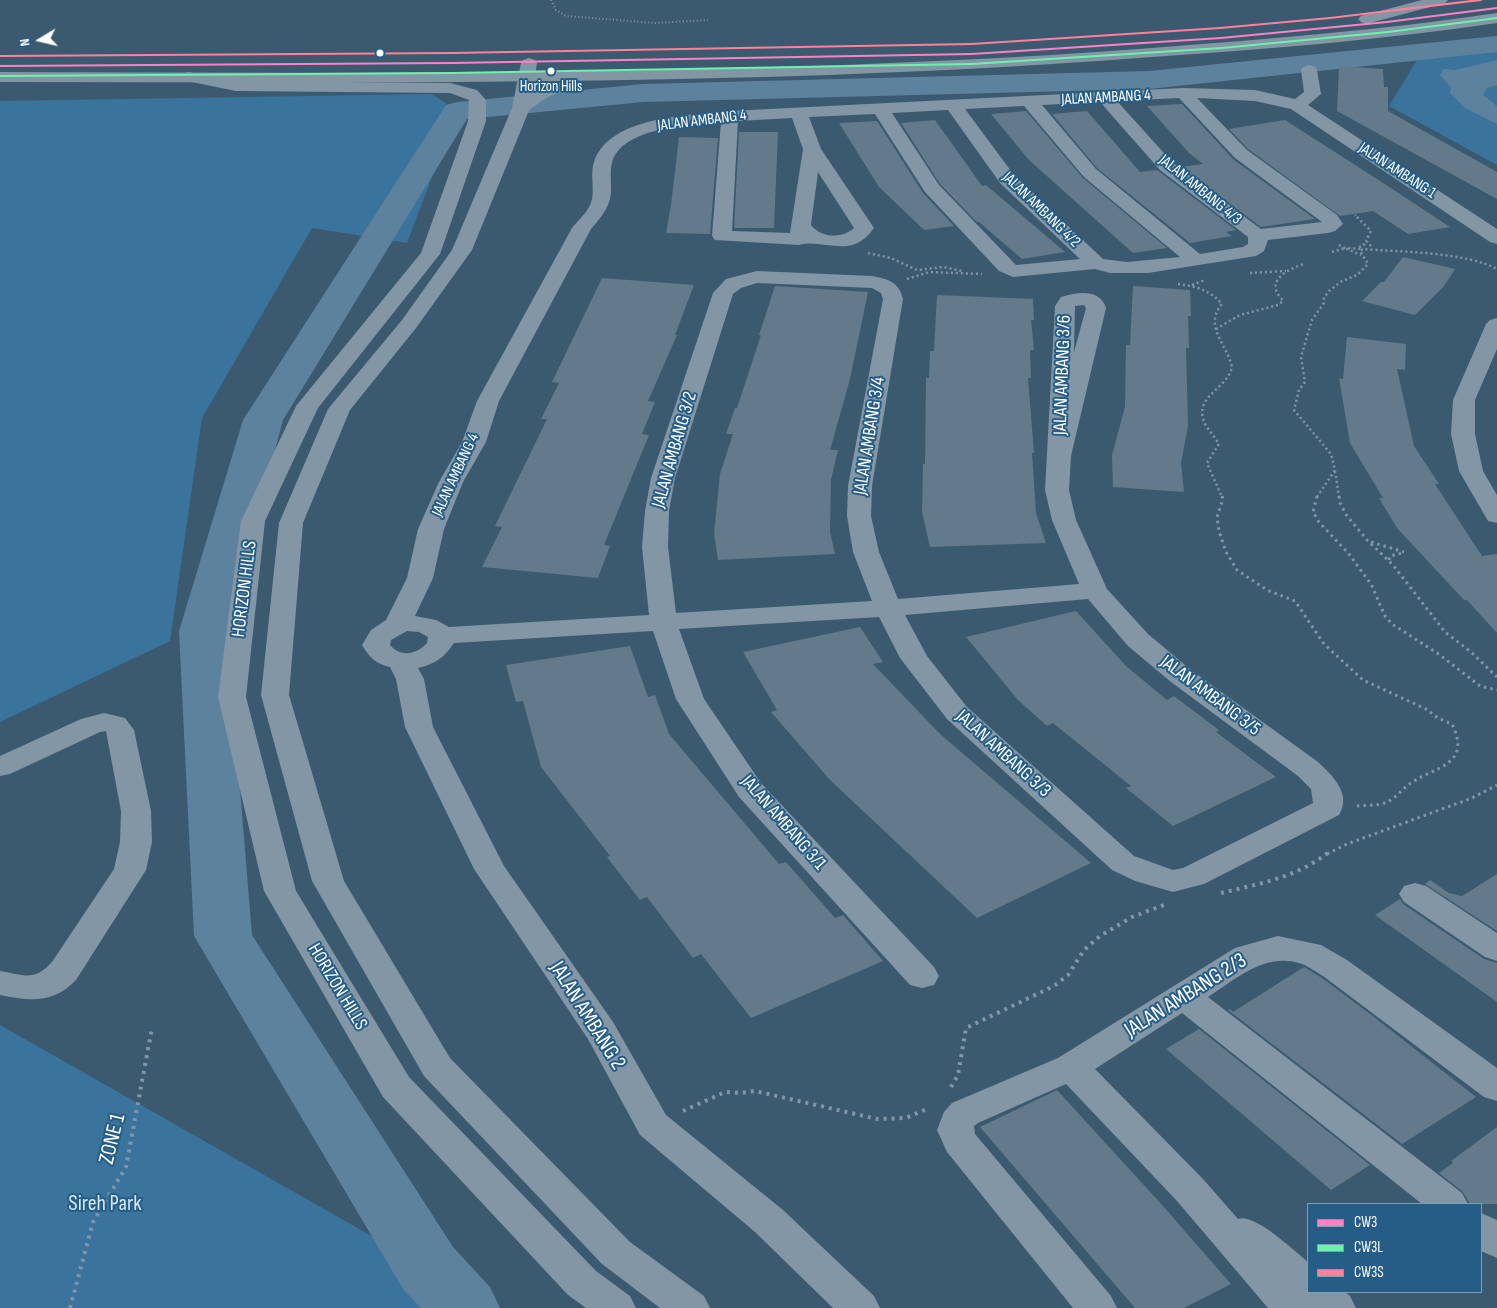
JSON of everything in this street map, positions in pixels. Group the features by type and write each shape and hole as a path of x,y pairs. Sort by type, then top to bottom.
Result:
{"highway":[{"path":"1303,30 1372,18 1440,0"},
{"path":"0,77 188,77 528,70 1052,50 1303,30 1497,8"},
{"path":"1358,35 1497,18"},
{"path":"521,108 534,97 544,92 584,84 738,82 847,71 1109,57 1497,25"},
{"path":"0,66 847,71"}],"street":[{"name":"HORIZON HILLS","path":"528,70 521,108 462,250 409,324 339,409 291,523 275,696 328,881 437,1067 616,1253 690,1308"},
{"path":"1297,105 1313,94 1309,70"},
{"name":"HORIZON HILLS","path":"188,77 236,86 450,88 469,92 477,97 480,103 477,121 430,254 308,406 253,521 232,697 280,891 396,1087 582,1283 616,1308"},
{"path":"881,109 932,188 1006,267 1013,271 1096,263 1116,268 1129,268 1195,260 1249,252 1257,247 1260,242 1256,235 1328,227 1333,224 1330,219 1241,154 1183,93"},
{"name":"JALAN AMBANG 4","path":"397,625 420,578 431,529 451,482 474,442 488,401 582,228 599,208 603,192 601,176 604,159 610,148 623,137 641,130 679,122 730,116 1183,93 1241,94 1286,101 1297,105"},
{"name":"JALAN AMBANG 4/3","path":"1105,98 1166,166 1256,235"},
{"path":"1030,102 1090,173 1195,260"},
{"name":"JALAN AMBANG 1","path":"1297,105 1497,238"},
{"name":"JALAN AMBANG 4/2","path":"954,106 1007,179 1096,263"},
{"path":"799,113 812,149 864,228 861,234 851,239 834,241 819,239 809,235 801,225"},
{"path":"730,116 722,236 798,239 812,149"},
{"name":"JALAN AMBANG 3/2","path":"663,621 655,547 656,510 663,478 728,285 741,280 757,278 872,282 882,284 891,290"},
{"name":"JALAN AMBANG 3/4","path":"888,608 866,552 859,516 860,486 893,299 891,290"},
{"name":"JALAN AMBANG 3/6","path":"1059,456 1096,308 1094,302 1086,299 1068,301 1065,306 1057,490 1064,520 1095,591"},
{"path":"1497,324 1464,400 1463,434 1471,471 1497,516"},
{"path":"441,636 888,608 1095,591"},
{"name":"JALAN AMBANG 3/5","path":"1095,591 1138,640 1181,676 1308,769 1322,782 1329,801"},
{"name":"JALAN AMBANG 3/3","path":"888,608 914,658 957,713 1123,863 1146,874 1172,881 1193,876 1329,801"},
{"name":"JALAN AMBANG 3/1","path":"663,621 690,699 750,790 922,976"},
{"path":"416,623 433,627 441,636 441,643 438,649 422,658 400,661 383,656 376,645 381,634 397,625 416,623"},
{"name":"JALAN AMBANG 2","path":"400,661 410,679 419,727 490,869 601,1031 652,1125 769,1220 860,1308"},
{"path":"0,767 91,725 104,722 115,724 120,730 136,811 136,842 130,870 64,971 55,982 41,988 0,983"},
{"path":"1415,894 1497,949"},
{"name":"JALAN AMBANG 2/3","path":"1097,1308 960,1142 955,1134 958,1118 965,1113 1071,1067 1247,956 1278,948 1308,953 1335,968 1497,1087"},
{"path":"1183,996 1448,1203"},
{"path":"1071,1067 1295,1299 1336,1308"},
{"path":"1482,1230 1497,1242"}],"path":[{"path":"552,0 552,6 557,12 566,16 655,23 708,20"},
{"path":"834,241 832,247 840,253 880,255 917,270 943,266 970,273"},
{"path":"1332,252 1363,246 1366,241 1375,249"},
{"path":"1358,247 1425,256 1466,258 1488,264 1497,269"},
{"path":"1345,248 1361,255 1368,264 1357,275 1342,281 1328,292 1324,298 1324,303 1312,320 1301,357 1305,382 1299,390 1294,410 1331,454 1340,503 1347,516 1369,542 1389,561 1445,632 1471,652 1497,677"},
{"path":"1361,255 1360,251 1363,249"},
{"path":"1216,329 1240,315 1278,305 1283,301 1276,290 1276,284 1287,270 1304,264"},
{"path":"1228,355 1231,361 1231,374 1207,398 1202,416 1219,444 1207,463 1208,469 1222,494 1217,517 1230,562 1245,577 1267,590 1295,602 1324,644 1363,680 1426,709 1438,718 1452,724 1457,734 1459,746 1452,759 1441,769 1412,782 1386,803 1329,801"},
{"path":"1335,470 1318,493 1313,512 1319,522 1348,553 1370,584 1385,616 1392,624 1440,655 1480,686 1497,690"},
{"path":"1369,542 1404,552 1390,556 1389,561"},
{"path":"1214,894 1274,880 1314,864 1329,852 1347,844 1472,798 1497,786"},
{"path":"948,1092 958,1075 966,1028 978,1025 1016,1003 1054,986 1067,976 1084,950 1098,938 1134,917 1158,906 1171,903"},
{"name":"ZONE 1","path":"70,1308 93,1222 126,1167 152,1028"},
{"path":"652,1125 725,1092 741,1093 756,1090 877,1119 906,1118 927,1110 934,1104"}],"green space":[{"path":"1497,46 1497,165 1389,106 1420,55"},
{"path":"432,94 457,111 407,243 312,228 202,418 170,641 0,722 0,101"},
{"name":"Sireh Park","path":"0,1025 428,1268 465,1308 0,1308"}],"shaded area":[{"path":"1497,60 1497,85 1487,88 1483,95 1497,106 1497,124 1465,108 1450,93 1451,88 1440,75 1444,69 1455,70"}],"building":[{"path":"1339,66 1383,69 1384,87 1388,87 1388,111 1497,172 1497,199 1337,111"},
{"path":"1182,104 1234,160 1315,219 1261,227 1181,167 1203,164 1189,153 1147,106"},
{"path":"1026,111 1083,178 1167,248 1133,253 1029,160 991,114"},
{"path":"1087,111 1140,172 1157,170 1236,230 1226,232 1232,236 1190,243 1097,168 1052,114"},
{"path":"935,120 982,186 986,185 1065,252 1022,259 977,222 940,184 901,123"},
{"path":"1285,120 1450,227 1408,234 1373,211 1340,216 1248,149 1229,129"},
{"path":"877,121 923,193 954,226 924,230 879,187 839,123"},
{"path":"739,132 778,132 774,228 734,228"},
{"path":"679,137 718,138 710,234 666,233"},
{"path":"1403,257 1455,269 1444,286 1415,315 1362,301 1381,282 1384,282"},
{"path":"602,278 694,285 675,335 677,335 648,401 655,402 642,434 649,435 604,545 610,546 598,578 482,567 502,527 495,526 547,419 541,419 559,383 552,382"},
{"path":"775,286 868,292 850,379 830,450 838,450 831,480 830,532 835,554 718,560 714,533 720,474 733,434 726,434 735,408 737,408"},
{"path":"1133,286 1190,290 1191,316 1188,316 1189,348 1186,348 1188,426 1181,463 1184,492 1113,487 1112,455 1125,407 1126,345 1130,345"},
{"path":"937,295 1033,299 1034,320 1031,320 1034,350 1030,350 1031,378 1028,378 1034,453 1032,453 1036,513 1046,543 930,547 922,512 923,464 925,464 926,378 929,378 930,351 934,351"},
{"path":"1347,337 1406,344 1405,370 1397,369 1414,446 1439,484 1435,484 1482,556 1497,554 1497,633 1397,528 1379,498 1383,498 1350,443 1339,378 1343,379"},
{"path":"1076,611 1126,666 1167,700 1174,696 1219,730 1216,732 1276,777 1173,826 1126,788 1131,786 1053,723 1047,726 1018,700 966,637"},
{"path":"860,627 883,662 873,664 940,734 1091,863 977,918 830,780 771,712 777,710 743,652"},
{"path":"630,646 648,697 655,695 669,734 779,864 786,862 835,918 843,915 883,961 751,1018 701,954 693,958 647,897 640,900 607,857 610,856 541,767 523,701 516,702 506,665"},
{"path":"1497,874 1497,931 1425,884 1430,880 1449,893 1462,896"},
{"path":"1400,899 1403,904 1484,959 1497,963 1497,1002 1375,915"},
{"path":"1304,967 1322,978 1374,1017 1476,1097 1402,1144 1228,1010 1230,1009 1233,1012"},
{"path":"1199,1029 1370,1165 1331,1190 1166,1049"},
{"path":"1057,1090 1231,1284 1184,1308 1135,1308 980,1127"},
{"path":"1497,1127 1497,1204 1469,1203 1463,1192 1439,1173 1453,1163 1451,1161"}],"waterway":[{"path":"465,1308 428,1268 223,936 203,631 263,420 457,111 643,93 1149,80 1497,44"}],"transit line":[{"name":"CW3S","path":"0,56 452,53 972,44 1220,28 1330,18 1481,0"},
{"name":"CW3","path":"0,66 452,63 972,54 1221,38 1387,22 1497,8"},
{"name":"CW3L","path":"0,76 452,73 972,64 1222,48 1388,32 1497,18"}],"place":[{"name":"Horizon Hills","path":"551,71"}]}
